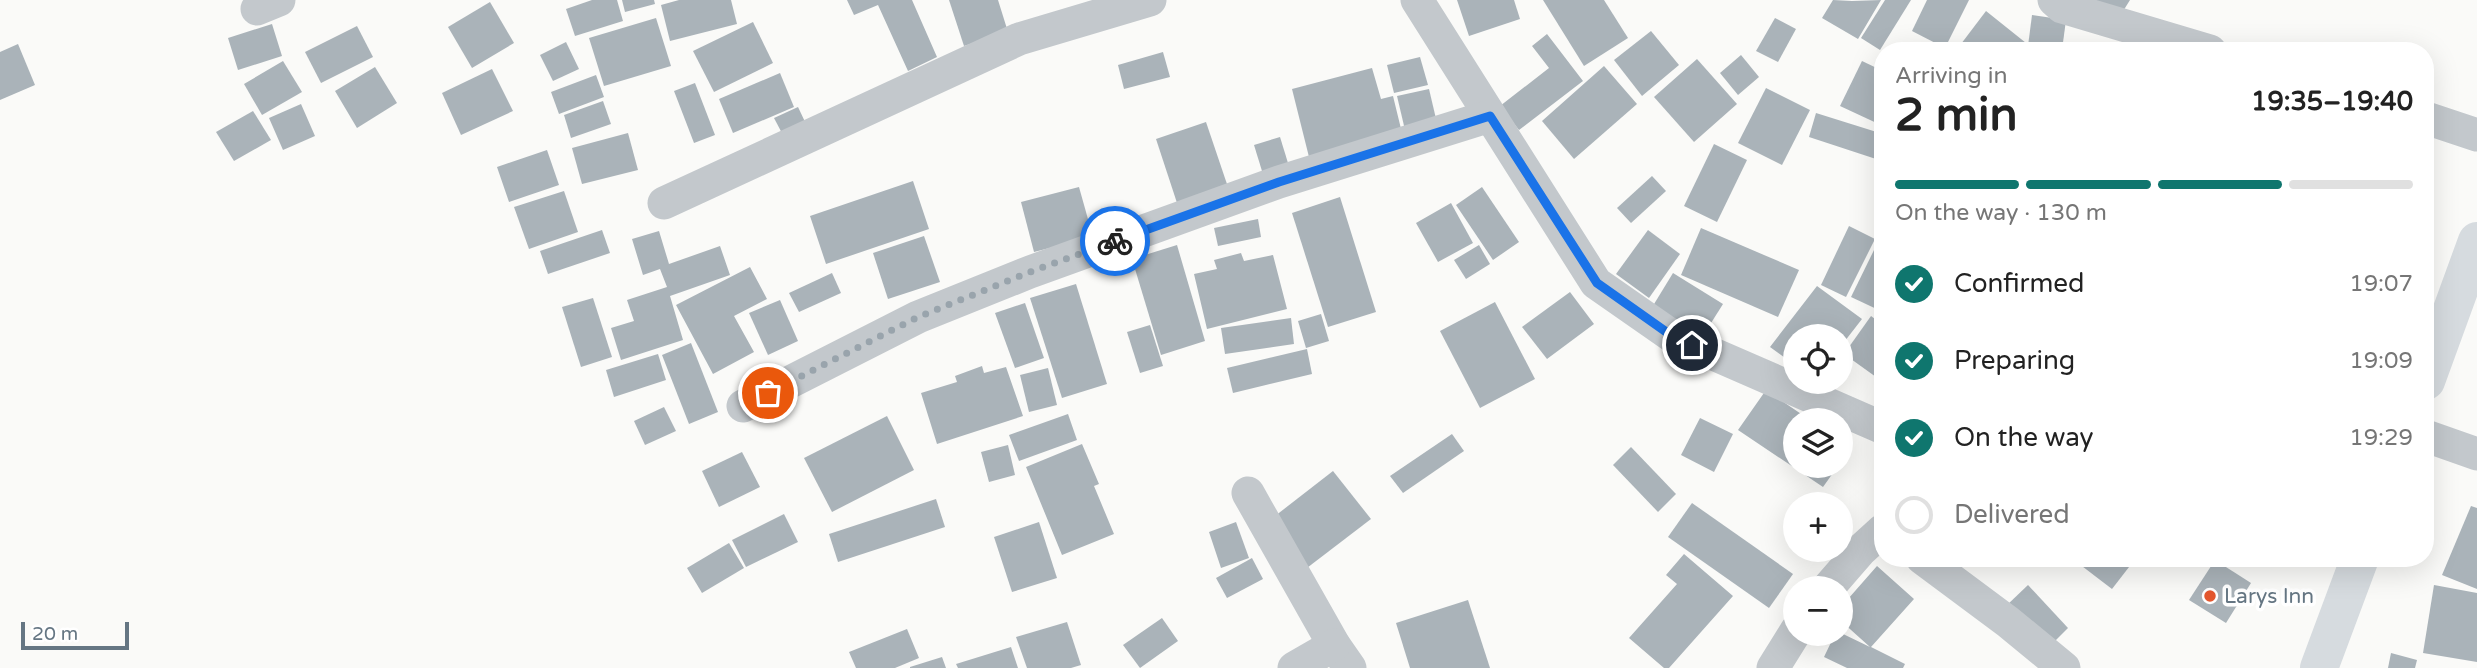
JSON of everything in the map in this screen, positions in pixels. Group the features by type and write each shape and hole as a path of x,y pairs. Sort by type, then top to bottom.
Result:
{"main road":[{"path":"2434,360 2477,242"},
{"path":"2319,668 2357,567"}],"street":[{"path":"664,203 1019,39 1150,0"},
{"path":"1417,0 1597,283 1672,336 1874,424"},
{"path":"2054,0 2062,7 2180,42"},
{"path":"743,405 918,317 1030,272 1279,182 1490,116"},
{"path":"2434,121 2477,135"},
{"path":"2434,439 2477,454"},
{"path":"1248,493 1342,657 1294,668"},
{"path":"1838,576 1874,538"},
{"path":"1934,567 2064,668"},
{"path":"1773,668 1787,646"}],"building":[{"path":"592,0 617,0 623,21 575,36 566,9"},
{"path":"622,0 654,0 655,4 625,12"},
{"path":"679,0 731,0 737,24 670,41 661,5"},
{"path":"847,0 912,0 937,57 908,71 878,5 854,15"},
{"path":"949,0 998,0 1008,32 964,46"},
{"path":"1457,0 1514,0 1520,19 1469,36"},
{"path":"1543,0 1604,0 1628,38 1584,66"},
{"path":"1833,0 1881,0 1858,39 1822,18"},
{"path":"1885,0 1911,0 1885,42 1874,42 1874,46 1861,38"},
{"path":"1927,0 1969,0 1948,42 1933,42 1912,31"},
{"path":"2095,0 2130,0 2120,16"},
{"path":"490,2 514,43 472,68 448,27"},
{"path":"1986,11 2025,42 1963,42"},
{"path":"2032,15 2066,20 2063,42 2029,42"},
{"path":"656,18 671,66 604,86 589,38"},
{"path":"1775,18 1796,29 1778,62 1756,51"},
{"path":"753,22 773,63 714,92 693,51"},
{"path":"272,24 282,56 238,70 228,38"},
{"path":"357,26 373,57 321,83 305,52"},
{"path":"1651,31 1679,65 1642,96 1614,60"},
{"path":"1547,34 1583,81 1519,130 1500,106 1549,68 1532,46"},
{"path":"566,42 579,69 553,81 540,55"},
{"path":"18,44 35,85 0,100 0,52"},
{"path":"1163,52 1170,77 1124,89 1118,65"},
{"path":"1741,55 1759,77 1738,95 1720,73"},
{"path":"1420,57 1428,85 1394,93 1387,65"},
{"path":"1697,59 1737,104 1694,142 1654,97"},
{"path":"283,61 302,92 262,115 244,84"},
{"path":"1862,61 1874,67 1874,122 1840,106"},
{"path":"1604,66 1637,104 1574,159 1542,121"},
{"path":"375,67 397,103 357,128 335,91"},
{"path":"1372,68 1381,99 1393,96 1403,137 1310,161 1292,89"},
{"path":"492,69 513,111 461,135 442,93"},
{"path":"780,73 794,107 733,133 719,99"},
{"path":"596,75 604,97 559,114 551,92"},
{"path":"695,83 715,135 694,143 674,91"},
{"path":"1766,88 1810,110 1782,165 1738,143"},
{"path":"1429,89 1437,123 1405,130 1397,96"},
{"path":"603,101 611,124 571,138 564,115"},
{"path":"301,104 315,136 283,150 269,118"},
{"path":"798,107 807,126 784,137 774,118"},
{"path":"253,111 271,140 234,161 216,132"},
{"path":"1816,113 1874,131 1874,158 1809,137"},
{"path":"1206,122 1230,193 1179,209 1156,139"},
{"path":"628,133 638,170 582,184 572,148"},
{"path":"1280,137 1292,176 1266,184 1254,145"},
{"path":"1714,144 1747,160 1717,222 1684,206"},
{"path":"547,150 559,185 509,202 497,167"},
{"path":"1652,176 1666,191 1631,223 1617,208"},
{"path":"913,181 929,229 826,264 810,216"},
{"path":"1079,187 1093,237 1034,252 1021,202"},
{"path":"1482,187 1519,242 1493,260 1456,205"},
{"path":"564,191 578,232 529,249 514,207"},
{"path":"1340,197 1376,312 1328,327 1292,213"},
{"path":"1451,203 1473,243 1438,262 1416,223"},
{"path":"1258,219 1261,237 1218,246 1214,228"},
{"path":"1849,226 1874,238 1846,297 1821,285"},
{"path":"1701,228 1799,270 1778,317 1681,275"},
{"path":"602,230 610,253 548,274 540,251"},
{"path":"1648,230 1680,254 1649,298 1616,274"},
{"path":"659,231 669,264 720,246 730,275 670,296 683,340 621,360 611,328 634,321 627,300 667,287 660,269 643,275 632,239"},
{"path":"924,236 940,282 888,299 873,253"},
{"path":"1177,245 1205,341 1161,355 1132,259"},
{"path":"1479,245 1490,264 1466,279 1454,260"},
{"path":"1874,250 1874,308 1851,297"},
{"path":"1241,253 1244,261 1273,255 1287,309 1207,329 1194,274 1217,269 1214,260"},
{"path":"750,267 767,299 734,316 754,352 713,374 676,305"},
{"path":"832,273 841,293 799,312 789,293"},
{"path":"1673,273 1723,304 1701,339 1651,309"},
{"path":"1076,284 1107,384 1062,398 1030,298"},
{"path":"1817,286 1862,319 1853,331 1853,324 1788,324"},
{"path":"1570,292 1594,324 1547,359 1522,327"},
{"path":"593,298 612,357 581,367 562,307"},
{"path":"780,300 798,341 768,355 749,313"},
{"path":"1495,302 1535,379 1480,408 1440,331"},
{"path":"1025,303 1044,358 1015,368 995,313"},
{"path":"1321,314 1329,341 1306,348 1298,321"},
{"path":"1871,316 1874,318 1874,376 1853,360 1853,341"},
{"path":"1291,318 1294,344 1225,354 1221,328"},
{"path":"1150,325 1163,366 1140,373 1127,332"},
{"path":"1783,330 1783,356 1770,347"},
{"path":"691,343 718,412 689,424 662,355"},
{"path":"1307,349 1312,374 1233,393 1227,368"},
{"path":"658,354 666,380 614,397 606,370"},
{"path":"982,366 984,373 1006,367 1023,416 937,444 921,393 957,382 955,376"},
{"path":"1048,368 1057,405 1029,412 1020,375"},
{"path":"1766,390 1792,408 1783,408 1783,460 1738,430"},
{"path":"664,407 676,431 645,445 634,421"},
{"path":"1068,414 1077,440 1019,461 1009,435"},
{"path":"887,416 914,470 832,512 804,458"},
{"path":"1700,418 1733,434 1714,472 1681,455"},
{"path":"1452,434 1464,451 1403,493 1390,476"},
{"path":"1082,444 1099,484 1094,486 1114,534 1062,555 1026,467"},
{"path":"1008,445 1015,475 989,482 981,452"},
{"path":"1631,447 1676,494 1658,512 1613,465"},
{"path":"742,452 760,487 719,507 702,471"},
{"path":"1333,471 1371,519 1303,571 1266,523"},
{"path":"1810,478 1829,478 1823,487"},
{"path":"936,499 945,527 838,562 829,534"},
{"path":"1692,503 1793,574 1783,576 1783,588 1769,608 1668,537"},
{"path":"2471,506 2477,508 2477,589 2442,575"},
{"path":"784,514 798,542 746,567 732,540"},
{"path":"1039,522 1057,578 1012,592 994,537"},
{"path":"1236,522 1249,558 1221,568 1209,532"},
{"path":"729,543 744,568 702,593 687,568"},
{"path":"1684,554 1733,596 1669,668 1664,668 1629,638 1677,584 1666,575"},
{"path":"1252,558 1263,579 1227,598 1216,578"},
{"path":"1878,567 1914,599 1871,647 1905,664 1903,668 1847,668 1824,657 1829,646 1853,646 1853,639 1870,647 1853,632 1853,593"},
{"path":"2083,567 2129,567 2112,589"},
{"path":"2210,567 2226,567 2251,583 2226,623 2189,600"},
{"path":"2028,585 2068,628 2047,649 2006,606"},
{"path":"2434,585 2477,593 2477,662 2423,653"},
{"path":"1468,600 1490,668 1410,668 1396,623"},
{"path":"1162,618 1178,641 1140,668 1123,645"},
{"path":"1067,622 1081,665 1071,668 1027,668 1016,637"},
{"path":"907,629 919,658 895,668 856,668 849,652"},
{"path":"1011,647 1018,668 958,668 956,664"},
{"path":"2391,653 2417,660 2415,668 2388,668"},
{"path":"942,657 946,668 910,668 910,667"}],"way so far":[{"path":"768,393 918,317 1115,241"}],"place":[{"name":"Larys Inn","path":"2210,596"}],"route":[{"path":"1115,241 1279,182 1490,116 1597,283 1672,336 1692,345"}]}
